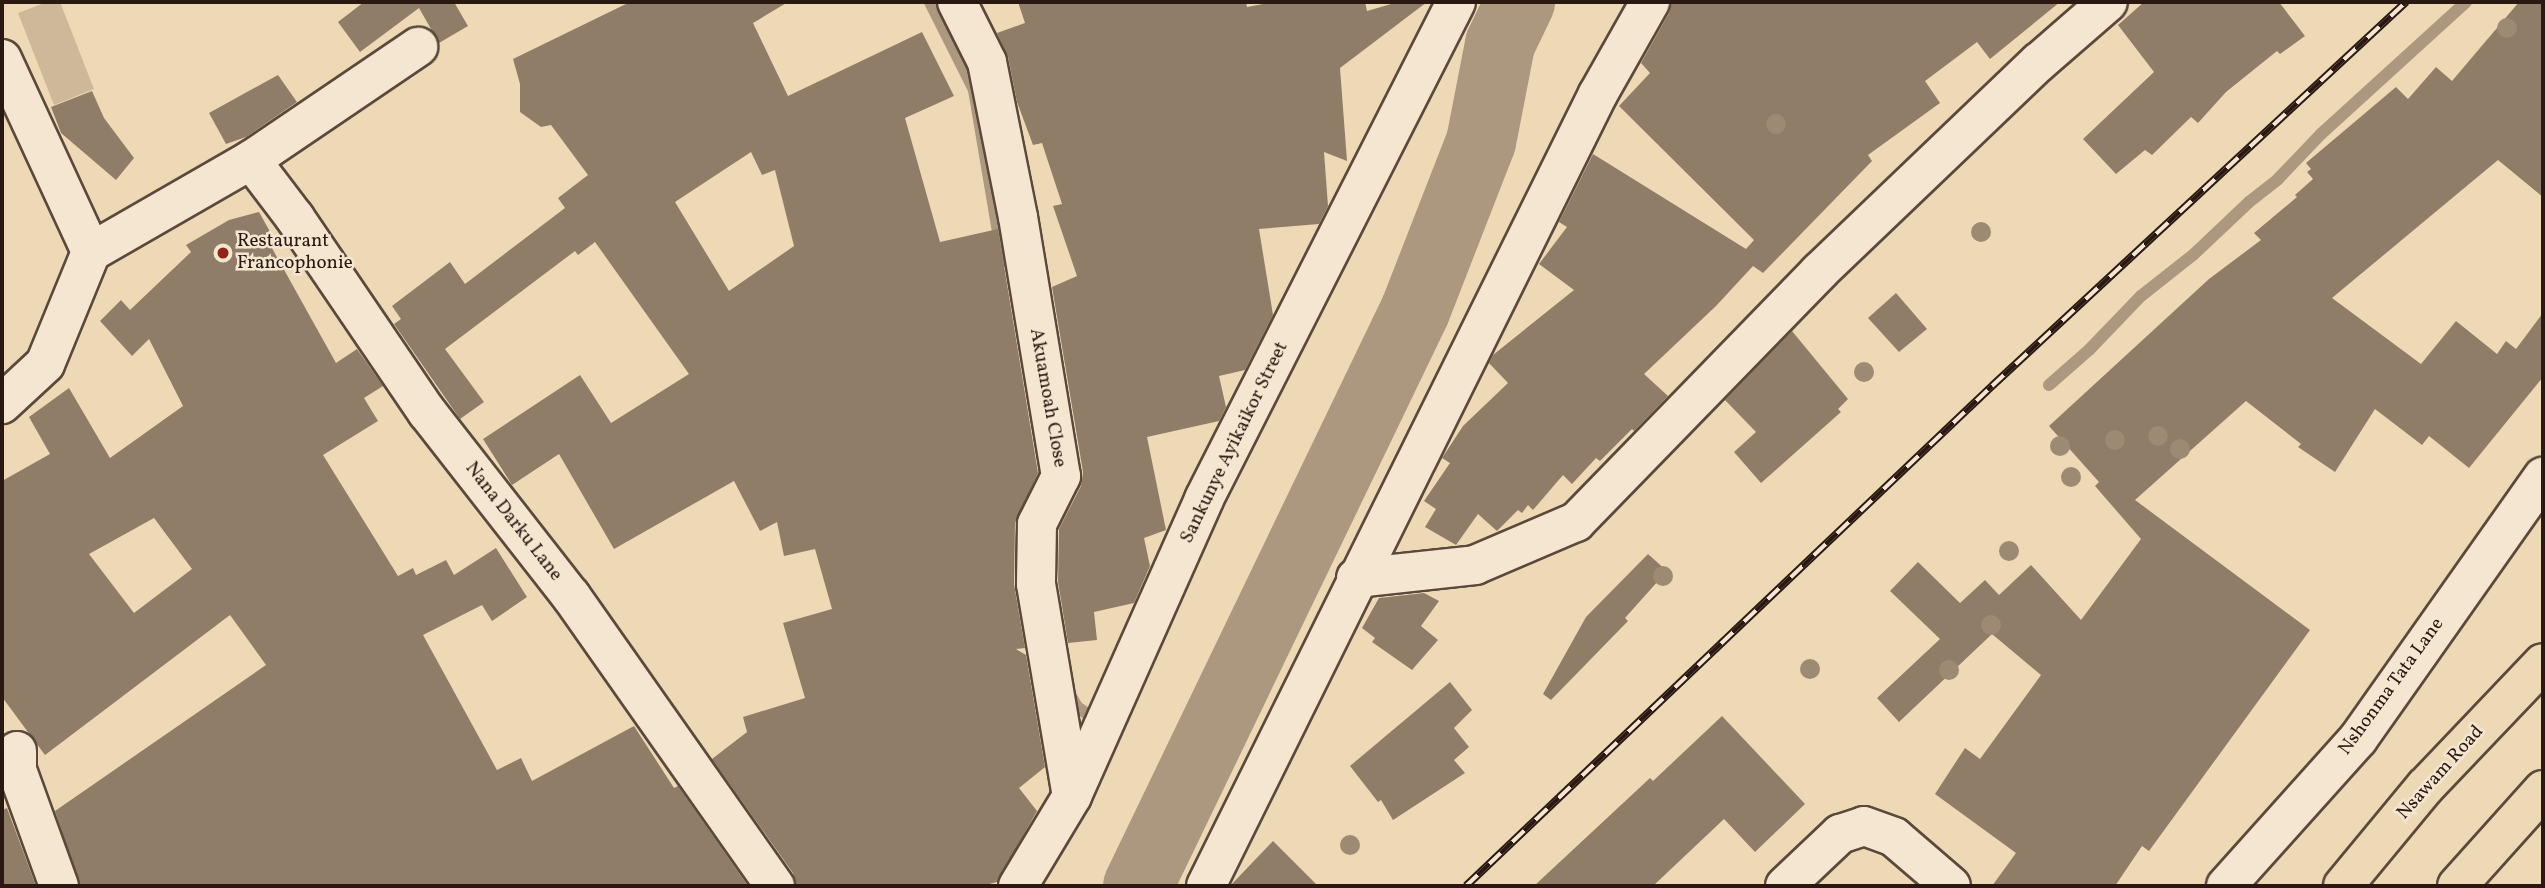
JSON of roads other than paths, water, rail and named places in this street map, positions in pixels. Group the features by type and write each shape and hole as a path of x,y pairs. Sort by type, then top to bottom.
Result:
{"highway":[{"name":"Nsawam Road","path":"2343,886 2425,787 2543,663"},
{"path":"2457,886 2543,790"}],"street":[{"name":"Akuamoah Close","path":"957,2 987,62 1018,217 1061,476 1037,524 1036,584 1072,796"},
{"name":"Sankunye Ayikaikor Street","path":"1018,886 1072,796 1204,499 1456,2"},
{"path":"1206,886 1356,578 1444,408 1598,94 1650,2"},
{"path":"1356,578 1475,565 1576,522 1819,272 2039,62 2108,2"},
{"path":"2,404 45,364 91,252 250,159 418,47"},
{"path":"2,59 91,252"},
{"name":"Nana Darku Lane","path":"250,159 295,218 427,412 571,596 775,886"},
{"name":"Nshonma Tata Lane","path":"2226,886 2358,739 2543,477"},
{"path":"17,751 17,770 59,886"},
{"path":"1784,886 1840,834 1864,826 1894,837 1951,886"}],"waterway":[{"path":"930,2 974,90 1003,262"},
{"path":"1138,886 1415,311 1481,142 1500,44 1520,2"},
{"path":"2049,385 2089,350 2141,296 2193,255 2249,202 2278,179 2321,134 2466,2"},
{"path":"1069,693 1077,707 1089,715"}],"railway":[{"path":"1466,886 1992,386 2406,2"}],"place":[{"name":"Restaurant Francophonie","path":"223,253"}]}
